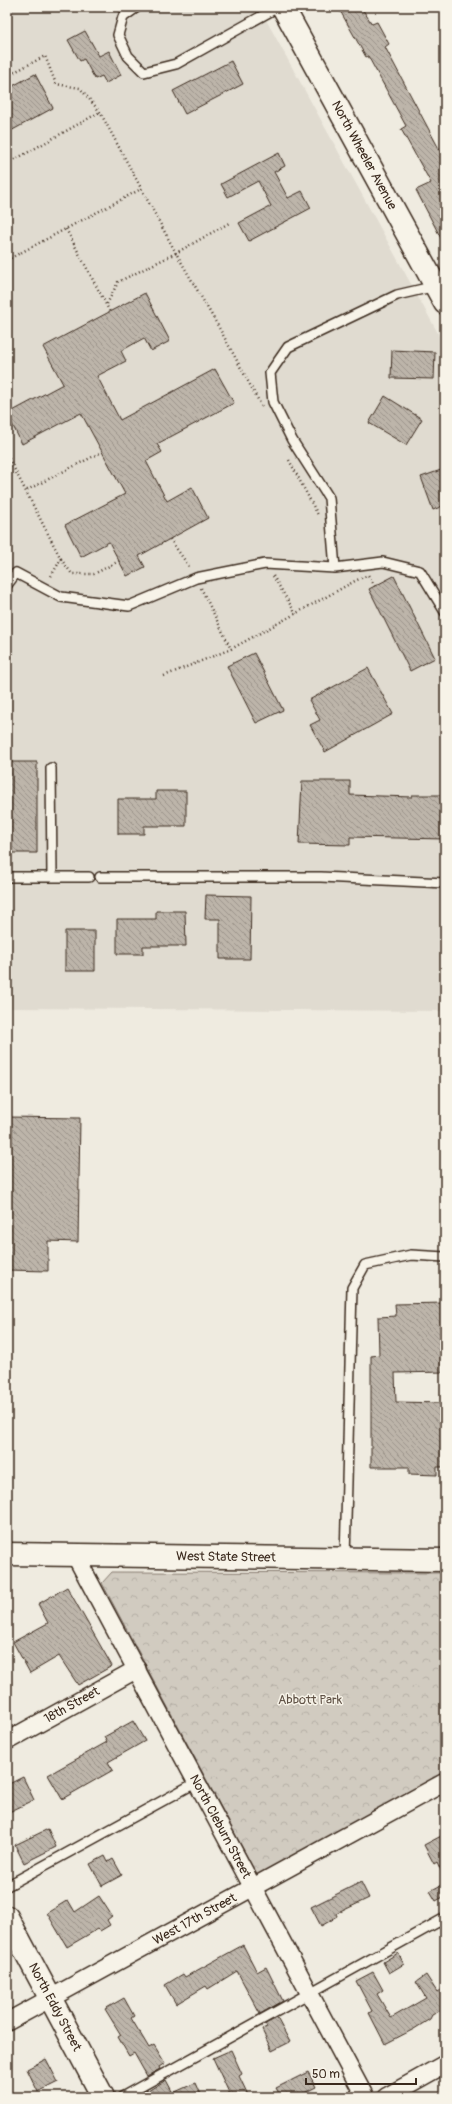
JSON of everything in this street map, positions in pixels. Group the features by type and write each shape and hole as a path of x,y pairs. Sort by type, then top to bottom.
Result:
{"street":[{"name":"North Wheeler Avenue","path":"283,7 442,290"},
{"name":"West State Street","path":"7,1554 445,1560"},
{"name":"North Cleburn Street","path":"75,1555 365,2097"},
{"name":"18th Street","path":"7,1741 137,1669"},
{"name":"West 17th Street","path":"7,2022 445,1782"},
{"name":"North Eddy Street","path":"7,1917 103,2097"},
{"path":"386,2097 445,2064"}],"lane":[{"path":"137,7 123,17 118,35 128,56 144,72 176,64 278,7"},
{"path":"335,568 329,498 292,440 273,402 270,373 288,347 397,295 442,290"},
{"path":"7,585 16,573 61,597 129,606 196,578 265,564 335,568 383,562 420,571 445,612"},
{"path":"51,768 52,877"},
{"path":"7,877 89,877"},
{"path":"100,877 321,877 445,883"},
{"path":"346,1559 352,1288 365,1265 411,1255 445,1257"},
{"path":"7,1886 197,1782"},
{"path":"122,2097 445,1918"}],"path":[{"path":"7,76 45,56 56,84 80,88 100,112 176,253 222,333 262,409"},
{"path":"7,164 100,112"},
{"path":"7,260 142,189"},
{"path":"107,304 118,282 176,253 229,223"},
{"path":"66,229 110,312"},
{"path":"27,490 102,452"},
{"path":"7,455 27,490 61,559 72,574 94,574 119,561"},
{"path":"288,457 320,520"},
{"path":"170,539 196,578 231,649"},
{"path":"43,588 61,559"},
{"path":"265,564 296,614"},
{"path":"164,676 231,649 368,575 375,586"}],"shaded area":[{"path":"7,7 259,7 445,346 445,1011 7,1008"}],"green space":[{"name":"Abbott Park","path":"112,1572 445,1573 445,1773 257,1875 102,1583"}],"building":[{"path":"338,7 361,7 372,24 377,22 389,44 385,47 445,160 445,246 416,190 431,183 401,129 406,126 368,56 366,57"},
{"path":"85,31 99,56 109,51 121,75 106,83 102,76 95,79 84,59 80,61 68,40"},
{"path":"231,61 243,84 185,114 173,91"},
{"path":"35,74 53,108 7,133 7,89"},
{"path":"279,153 285,166 274,172 288,198 302,191 311,208 249,241 239,223 271,206 258,181 228,197 221,184"},
{"path":"145,293 170,341 151,351 144,338 121,351 126,361 97,376 120,420 215,369 234,403 157,444 162,452 146,461 167,501 192,487 208,518 139,556 145,567 127,576 109,542 81,557 65,525 125,494 81,413 22,444 7,414 63,384 43,347"},
{"path":"392,350 435,352 434,379 391,378"},
{"path":"385,396 422,419 406,445 369,423"},
{"path":"441,470 445,481 445,505 433,510 421,477"},
{"path":"394,576 435,658 410,671 369,589"},
{"path":"254,653 283,710 256,723 227,666"},
{"path":"368,668 393,714 325,752 310,725 320,720 309,700"},
{"path":"7,762 37,762 37,853 7,853"},
{"path":"302,781 350,781 350,795 412,797 412,795 445,795 445,839 350,837 350,845 299,844"},
{"path":"156,791 186,791 186,826 144,826 144,834 118,834 118,799 156,799"},
{"path":"206,895 251,896 250,959 220,959 220,919 205,919"},
{"path":"156,911 185,911 186,946 143,946 143,954 117,954 117,919 156,919"},
{"path":"65,931 95,931 95,971 65,971"},
{"path":"7,1117 80,1118 78,1242 48,1241 48,1271 7,1270"},
{"path":"445,1303 445,1372 395,1373 396,1402 445,1403 445,1467 437,1467 437,1475 409,1474 409,1467 371,1467 371,1356 379,1355 378,1317 396,1316 395,1304"},
{"path":"67,1587 112,1666 78,1685 59,1656 30,1673 13,1642 48,1623 38,1604"},
{"path":"133,1721 145,1741 108,1762 113,1770 62,1799 48,1775 107,1742 104,1737"},
{"path":"23,1777 34,1800 7,1813 7,1785"},
{"path":"48,1829 56,1847 24,1863 15,1845"},
{"path":"445,1834 445,1879 437,1862 434,1864 424,1845"},
{"path":"105,1856 108,1862 113,1859 122,1875 102,1886 90,1864"},
{"path":"361,1882 369,1898 336,1914 337,1917 321,1926 311,1907"},
{"path":"445,1883 445,1896 436,1901 430,1891"},
{"path":"99,1896 112,1916 107,1920 110,1925 100,1931 98,1929 67,1947 47,1913 68,1900 75,1912"},
{"path":"243,1945 257,1972 266,1967 283,2001 260,2014 237,1971 208,1989 206,1986 176,2004 165,1985 183,1974 185,1977"},
{"path":"398,1953 404,1964 389,1973 383,1962"},
{"path":"373,1972 383,1990 377,1994 391,2018 426,1998 416,1982 426,1975 437,1992 445,1987 445,2008 432,2015 430,2019 414,2029 385,2044 369,2013 372,2011 356,1981"},
{"path":"124,1998 134,2016 131,2018 149,2048 154,2045 165,2063 159,2067 160,2069 147,2076 134,2053 129,2056 118,2037 121,2035 105,2009"},
{"path":"277,2018 290,2042 272,2051 262,2030 267,2028 265,2024"},
{"path":"231,2050 242,2074 239,2076 249,2097 231,2097 213,2058"},
{"path":"46,2059 58,2082 38,2092 27,2069"},
{"path":"308,2072 316,2087 296,2097 281,2097 276,2088"},
{"path":"166,2080 173,2093 195,2083 201,2097 138,2097"}]}
